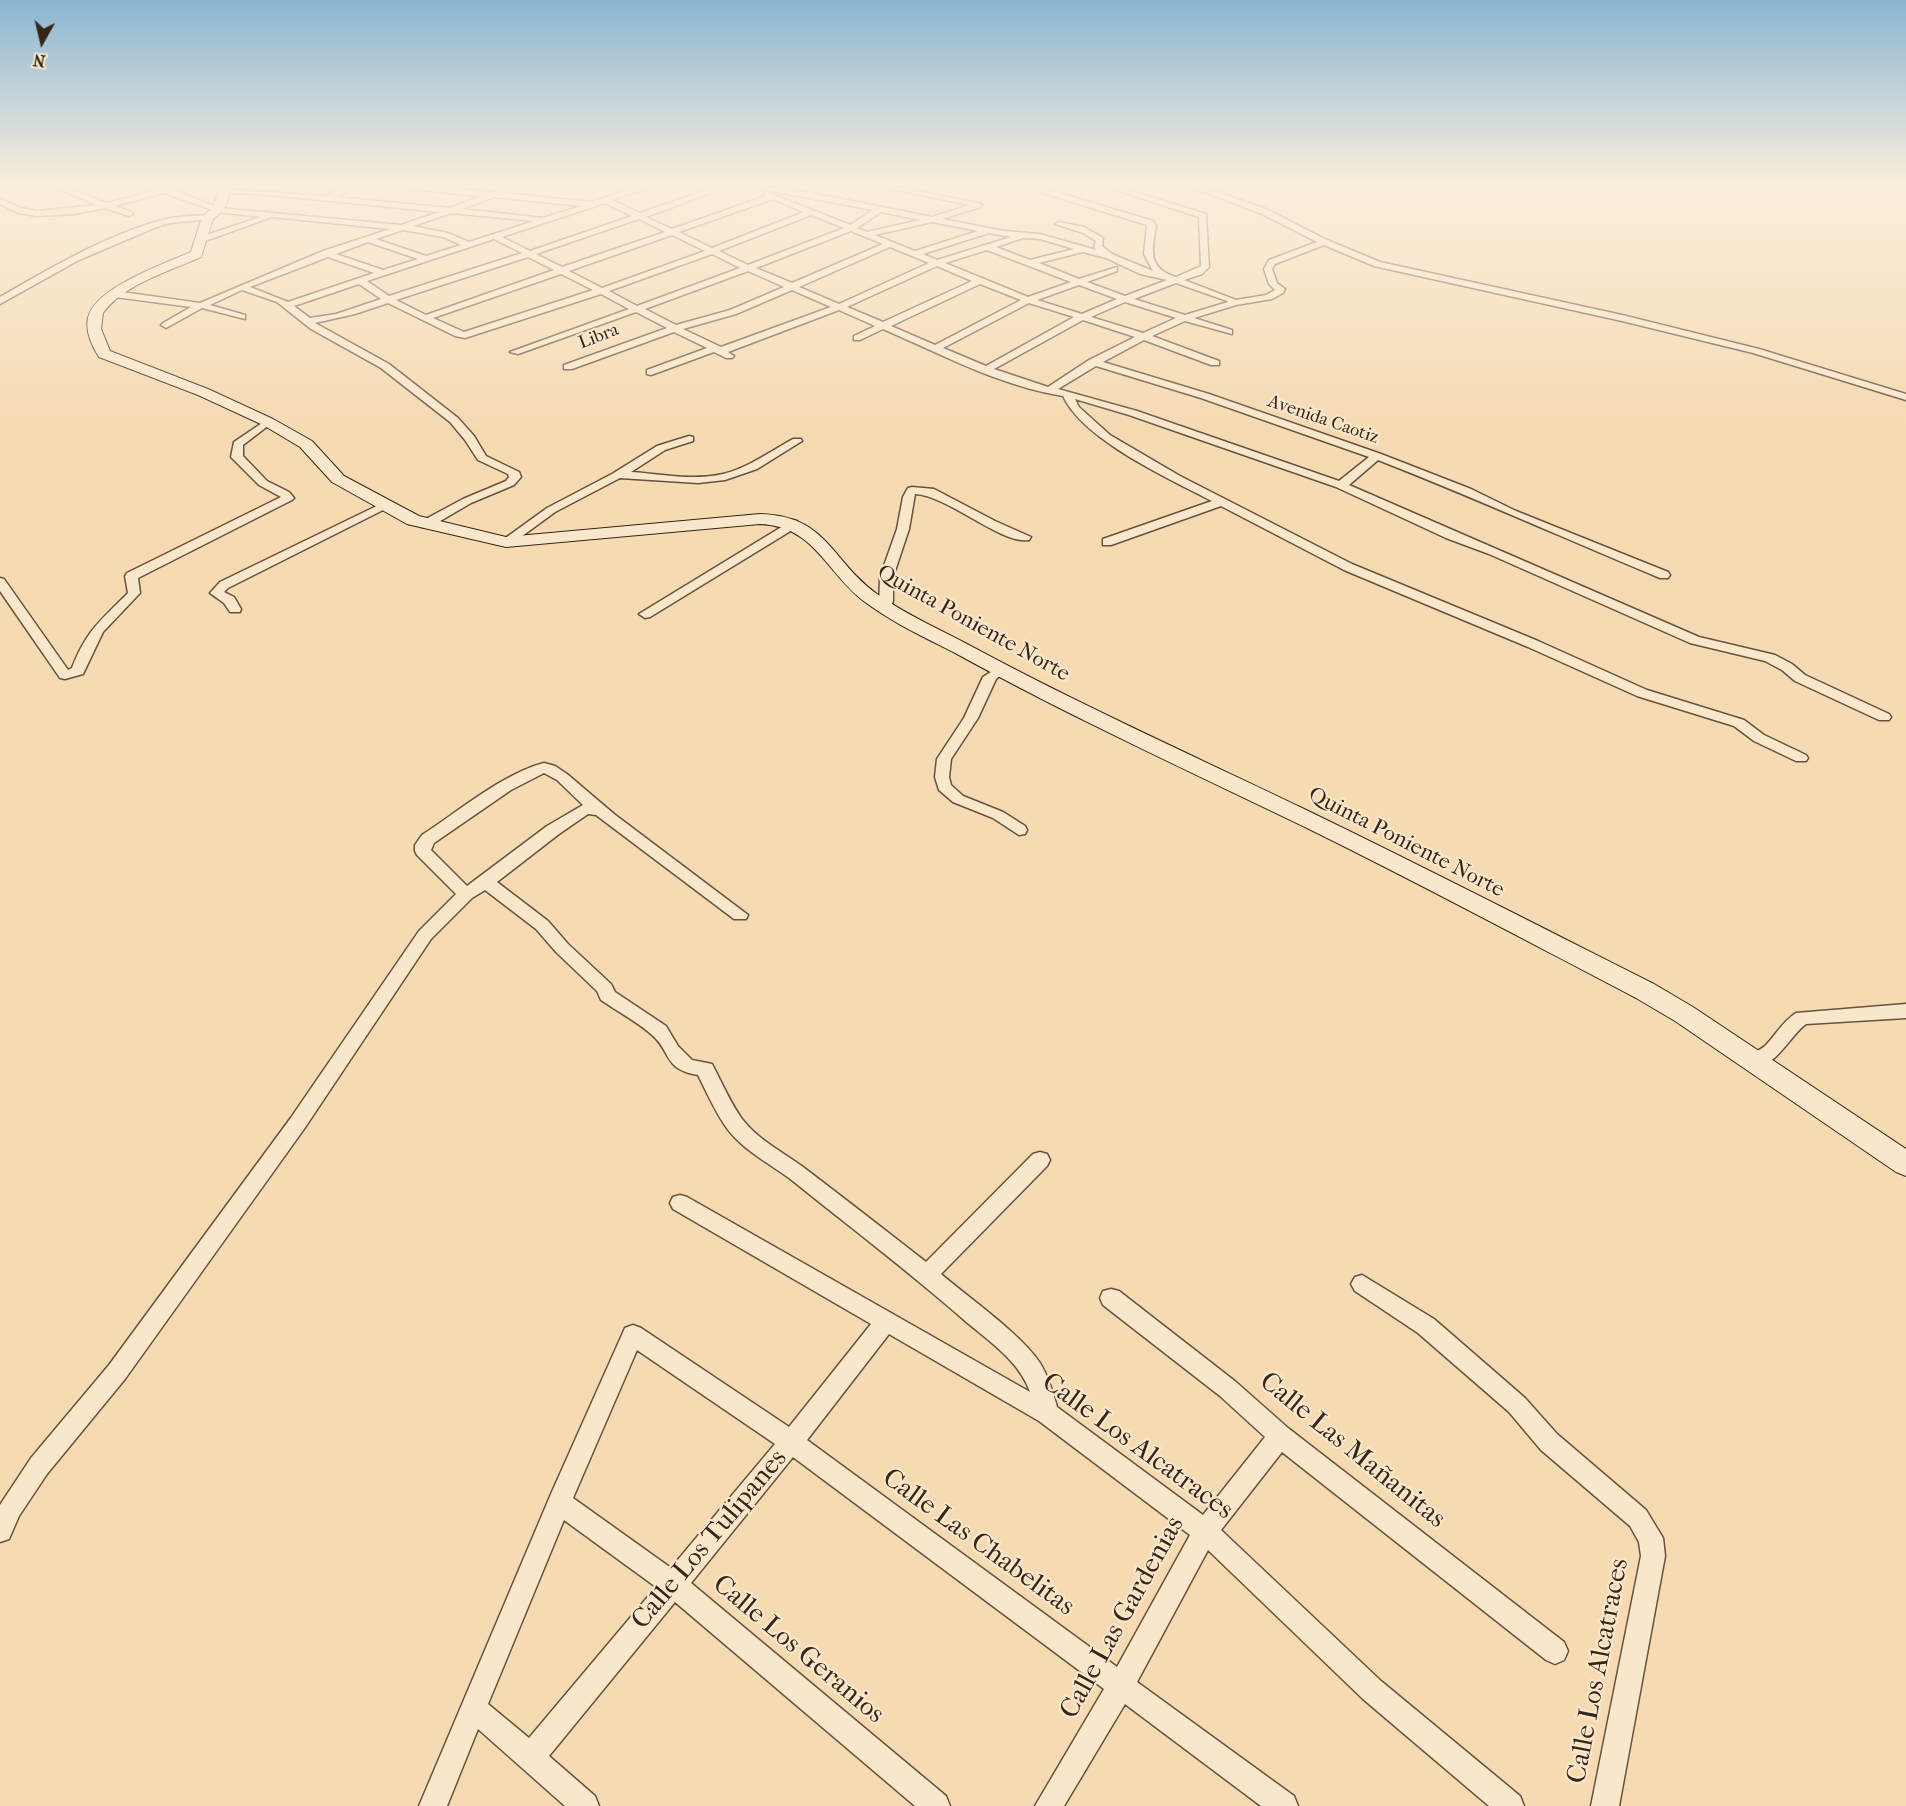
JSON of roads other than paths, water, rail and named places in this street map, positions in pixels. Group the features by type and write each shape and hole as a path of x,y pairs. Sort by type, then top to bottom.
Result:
{"street":[{"path":"0,301 54,270"},
{"name":"Quinta Poniente Norte","path":"164,270 115,294 94,316 97,342 104,354 203,392 268,422 306,444 338,478 413,520 506,542 760,519 793,524 808,532 821,543 830,558 869,598 1000,670 1341,836 1646,991 1755,1061 1906,1164"},
{"path":"171,327 242,287 283,270"},
{"path":"374,270 382,273"},
{"path":"287,305 391,270"},
{"path":"309,321 335,318 479,270"},
{"path":"361,280 387,299 462,335 663,270"},
{"path":"515,352 742,270"},
{"path":"753,270 986,370 1223,443 1340,485 1450,535 1513,559 1695,640 1770,658 1787,667 1800,678 1884,717"},
{"path":"790,286 827,270"},
{"path":"651,372 723,352 839,307 920,270"},
{"path":"955,270 1028,300 1143,336 1215,363"},
{"path":"1048,270 1125,299 1230,332"},
{"path":"934,349 1028,300 1110,270"},
{"path":"1139,270 1177,280 1232,301"},
{"path":"1156,270 1163,276"},
{"path":"986,370 1082,317 1201,270"},
{"path":"1049,391 1093,362 1186,317 1232,301 1269,297 1280,291 1272,284 1268,270"},
{"path":"1407,270 1558,302 1756,351 1906,397"},
{"path":"426,318 562,271 723,352"},
{"path":"867,344 857,338 981,280"},
{"name":"Libra","path":"568,367 701,319 733,312 790,286"},
{"path":"242,287 280,300 314,327 385,366 454,420 470,438 482,458 513,472 515,477 510,483 467,501 426,524"},
{"path":"115,294 205,306 242,317"},
{"name":"Avenida Caotiz","path":"1093,362 1205,396 1377,456 1467,491 1512,513 1664,575"},
{"path":"1067,394 1074,409 1106,436 1176,478 1348,567 1533,644 1642,693 1738,723 1760,738 1801,758"},
{"path":"0,582 65,675 74,674 78,671 88,642 99,626 134,593 131,576 288,498 285,494 263,483 237,457 238,444 268,422"},
{"path":"506,542 551,510 616,476 661,448 689,440"},
{"path":"616,476 658,476 681,480 725,477 796,441"},
{"path":"1340,485 1377,456"},
{"path":"885,607 888,601 885,584 902,537 908,494 912,490 930,491 991,524 1025,537"},
{"path":"1107,542 1222,502"},
{"path":"236,609 229,600 216,593 224,585 387,504"},
{"path":"645,614 793,524"},
{"path":"1000,670 990,677 971,718 944,759 942,777 944,787 958,799 998,815 1019,830"},
{"path":"466,894 423,851 423,845 428,839 513,783 537,769 544,768 555,772 600,811 741,915"},
{"path":"0,1530 11,1508 39,1466 117,1372 297,1124 425,935 466,894 486,882 552,830 585,809 600,811"},
{"path":"486,882 542,926 605,988 607,995 660,1031 672,1051 687,1066 705,1069 722,1106 730,1113 733,1122 755,1144 794,1171 927,1275 1016,1351 1032,1370 1041,1389 1047,1413"},
{"path":"1755,1061 1771,1051 1790,1026 1802,1018 1906,1011"},
{"path":"927,1275 1040,1160"},
{"name":"Calle Los Alcatraces","path":"680,1203 1047,1413 1205,1531 1372,1690 1510,1806"},
{"name":"Calle Los Alcatraces","path":"1362,1284 1426,1326 1517,1405 1549,1442 1638,1518 1651,1538 1653,1556 1605,1806"},
{"name":"Calle Las Mañanitas","path":"1111,1298 1228,1389 1280,1436 1555,1651"},
{"name":"Calle Los Tulipanes","path":"531,1756 791,1442 886,1322"},
{"name":"Calle Las Chabelitas","path":"560,1502 633,1335 791,1442 1284,1806"},
{"name":"Calle Las Gardenias","path":"1049,1806 1121,1686 1205,1531 1280,1436"},
{"path":"433,1806 560,1502"},
{"name":"Calle Los Geranios","path":"560,1502 673,1584 936,1806"},
{"path":"473,1708 531,1756 585,1806"}]}
